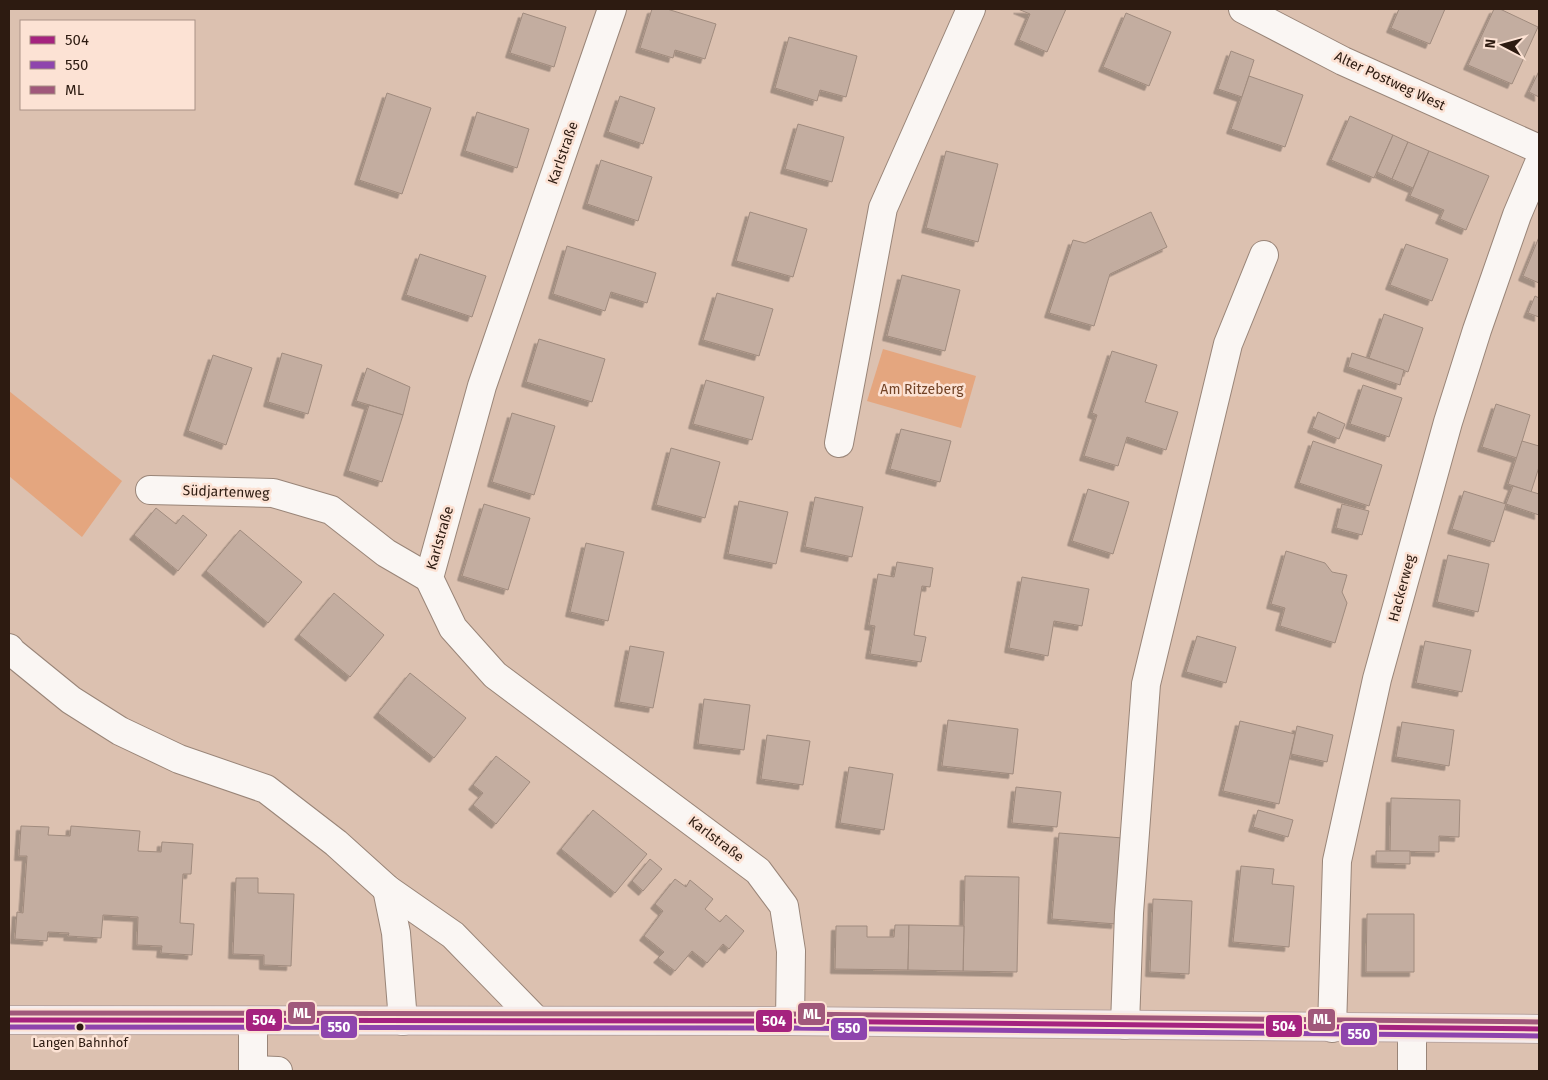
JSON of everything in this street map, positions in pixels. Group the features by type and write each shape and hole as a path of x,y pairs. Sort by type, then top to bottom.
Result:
{"main road":[{"path":"9,1020 790,1021 1539,1029"}],"street":[{"name":"Karlstraße","path":"612,9 482,386 428,578 453,628 495,675 758,871 784,906 790,951 790,1021"},
{"path":"839,443 882,208 972,9"},
{"name":"Alter Postweg West","path":"1243,9 1343,61 1539,149"},
{"name":"Hackerweg","path":"1332,1028 1337,861 1377,679 1448,422 1477,330 1517,215 1539,163"},
{"path":"1125,1025 1129,913 1146,684 1228,344 1264,255"},
{"name":"Südjartenweg","path":"150,490 273,493 331,510 386,553 428,578"},
{"path":"9,648 71,700 120,731 179,759 266,789 336,843 387,889 453,935 536,1020"},
{"path":"387,889 396,933 403,1020"},
{"path":"253,1021 261,1071"},
{"path":"1412,1028 1412,1071"}],"green space":[{"name":"Am Ritzeberg","path":"883,349 976,376 961,428 867,401"},
{"path":"9,391 122,481 82,537 9,476"}],"building":[{"path":"652,9 667,9 716,24 705,59 675,50 673,58 640,48"},
{"path":"1018,9 1066,9 1047,52 1019,40 1030,14"},
{"path":"1399,9 1445,9 1430,44 1391,28"},
{"path":"1494,9 1500,9 1538,27 1512,84 1468,65"},
{"path":"523,13 566,27 554,67 510,53"},
{"path":"1126,13 1171,32 1149,86 1103,67"},
{"path":"789,37 857,56 846,97 820,90 817,101 775,88"},
{"path":"1231,51 1254,60 1242,97 1218,89"},
{"path":"1539,71 1539,97 1529,92"},
{"path":"1249,76 1303,95 1285,147 1231,129"},
{"path":"387,93 431,108 402,194 359,180"},
{"path":"620,96 655,108 643,144 608,132"},
{"path":"477,112 529,129 517,168 465,151"},
{"path":"1350,116 1393,135 1374,178 1331,160"},
{"path":"798,124 844,137 832,182 785,169"},
{"path":"1393,135 1408,142 1392,179 1377,172"},
{"path":"1408,142 1429,151 1413,188 1392,179"},
{"path":"946,151 998,164 978,242 926,228"},
{"path":"1429,151 1489,176 1466,230 1440,219 1444,210 1410,196"},
{"path":"601,160 652,177 638,221 587,204"},
{"path":"750,212 807,229 793,277 736,261"},
{"path":"1151,212 1167,247 1110,274 1094,326 1049,313 1073,240 1085,243"},
{"path":"1539,237 1539,283 1523,276"},
{"path":"1406,244 1448,259 1432,301 1390,285"},
{"path":"567,246 656,273 647,303 611,292 605,311 553,294"},
{"path":"420,254 486,276 472,317 406,295"},
{"path":"902,275 960,290 945,351 887,336"},
{"path":"717,293 773,309 759,356 703,340"},
{"path":"1535,296 1539,298 1539,317 1528,313"},
{"path":"1384,314 1423,328 1408,372 1369,358"},
{"path":"539,339 605,359 592,402 526,382"},
{"path":"1112,351 1157,365 1145,402 1178,412 1166,450 1127,437 1118,466 1084,456 1097,415 1092,413"},
{"path":"282,353 322,365 308,414 268,402"},
{"path":"1352,353 1404,370 1400,385 1348,367"},
{"path":"213,355 252,368 226,445 188,431"},
{"path":"367,368 410,387 403,415 356,401"},
{"path":"706,380 764,397 752,440 693,424"},
{"path":"1363,385 1402,398 1389,437 1350,424"},
{"path":"1496,404 1530,415 1517,458 1482,447"},
{"path":"369,405 403,415 382,482 348,471"},
{"path":"1318,412 1345,424 1339,439 1312,428"},
{"path":"512,413 555,426 534,495 492,482"},
{"path":"901,429 951,441 940,482 890,469"},
{"path":"1313,441 1382,465 1369,506 1299,483"},
{"path":"1522,441 1539,446 1539,467 1531,492 1508,484"},
{"path":"671,448 720,462 705,518 656,505"},
{"path":"1513,486 1539,494 1539,515 1506,504"},
{"path":"1088,489 1129,502 1113,554 1072,541"},
{"path":"1464,491 1506,504 1494,542 1452,529"},
{"path":"815,497 863,507 852,557 805,547"},
{"path":"739,501 788,512 776,564 728,554"},
{"path":"484,504 530,518 508,590 462,576"},
{"path":"1342,504 1369,511 1362,535 1336,528"},
{"path":"156,508 176,524 183,515 207,535 178,571 134,535"},
{"path":"240,530 302,582 268,623 206,571"},
{"path":"586,543 624,552 608,621 570,612"},
{"path":"1286,551 1325,563 1332,572 1347,575 1342,592 1347,603 1335,643 1280,626 1285,608 1271,604"},
{"path":"1448,555 1489,564 1478,612 1437,602"},
{"path":"897,562 933,568 930,587 922,586 914,635 926,637 921,662 870,654 875,626 869,625 878,574 894,577"},
{"path":"1022,577 1089,589 1082,626 1054,621 1048,656 1009,648"},
{"path":"334,593 384,635 350,677 299,635"},
{"path":"1197,636 1236,647 1226,683 1186,672"},
{"path":"1425,641 1471,650 1462,692 1416,683"},
{"path":"630,646 664,652 653,708 619,702"},
{"path":"410,673 466,718 434,758 378,713"},
{"path":"704,699 750,705 744,750 698,744"},
{"path":"948,720 1018,729 1013,774 942,766"},
{"path":"1240,721 1295,734 1279,804 1223,791"},
{"path":"1402,722 1454,730 1449,766 1396,757"},
{"path":"1297,726 1333,735 1327,762 1291,754"},
{"path":"767,735 810,741 803,785 761,779"},
{"path":"496,756 530,782 496,824 473,805 483,793 473,785"},
{"path":"849,767 893,774 884,830 840,823"},
{"path":"1016,787 1061,792 1057,827 1012,823"},
{"path":"1391,798 1460,800 1459,837 1439,836 1439,852 1390,851"},
{"path":"593,810 647,854 615,893 561,849"},
{"path":"1258,810 1293,820 1288,837 1253,827"},
{"path":"21,826 49,827 48,835 70,836 71,826 140,831 138,851 161,852 162,842 193,844 191,874 183,874 180,923 194,924 192,955 161,953 162,946 137,945 138,917 103,915 101,938 68,936 69,933 48,932 47,941 15,939 17,912 23,913 27,856 19,856"},
{"path":"1059,833 1123,838 1116,924 1052,919"},
{"path":"1376,851 1410,851 1410,864 1376,863"},
{"path":"650,859 662,869 643,891 632,881"},
{"path":"1241,866 1274,869 1272,884 1294,886 1289,947 1233,942"},
{"path":"965,876 1019,877 1017,972 963,971"},
{"path":"236,878 258,878 258,893 294,894 291,966 264,965 264,955 233,954"},
{"path":"675,879 686,887 690,880 713,899 705,909 720,922 726,915 744,931 729,949 723,944 707,963 692,951 675,971 658,958 664,952 644,936 663,911 655,904"},
{"path":"1153,899 1192,901 1189,974 1150,972"},
{"path":"1367,914 1414,914 1414,972 1366,972"},
{"path":"895,925 909,925 908,970 835,969 836,926 867,926 867,937 894,937"},
{"path":"909,925 964,926 963,971 908,970"}],"transit line":[{"name":"ML","path":"9,1013 790,1014 1539,1022"},
{"name":"504","path":"9,1020 790,1021 1539,1029"},
{"name":"550","path":"9,1027 790,1028 1539,1036"}],"place":[{"name":"Langen Bahnhof","path":"80,1027"}]}
